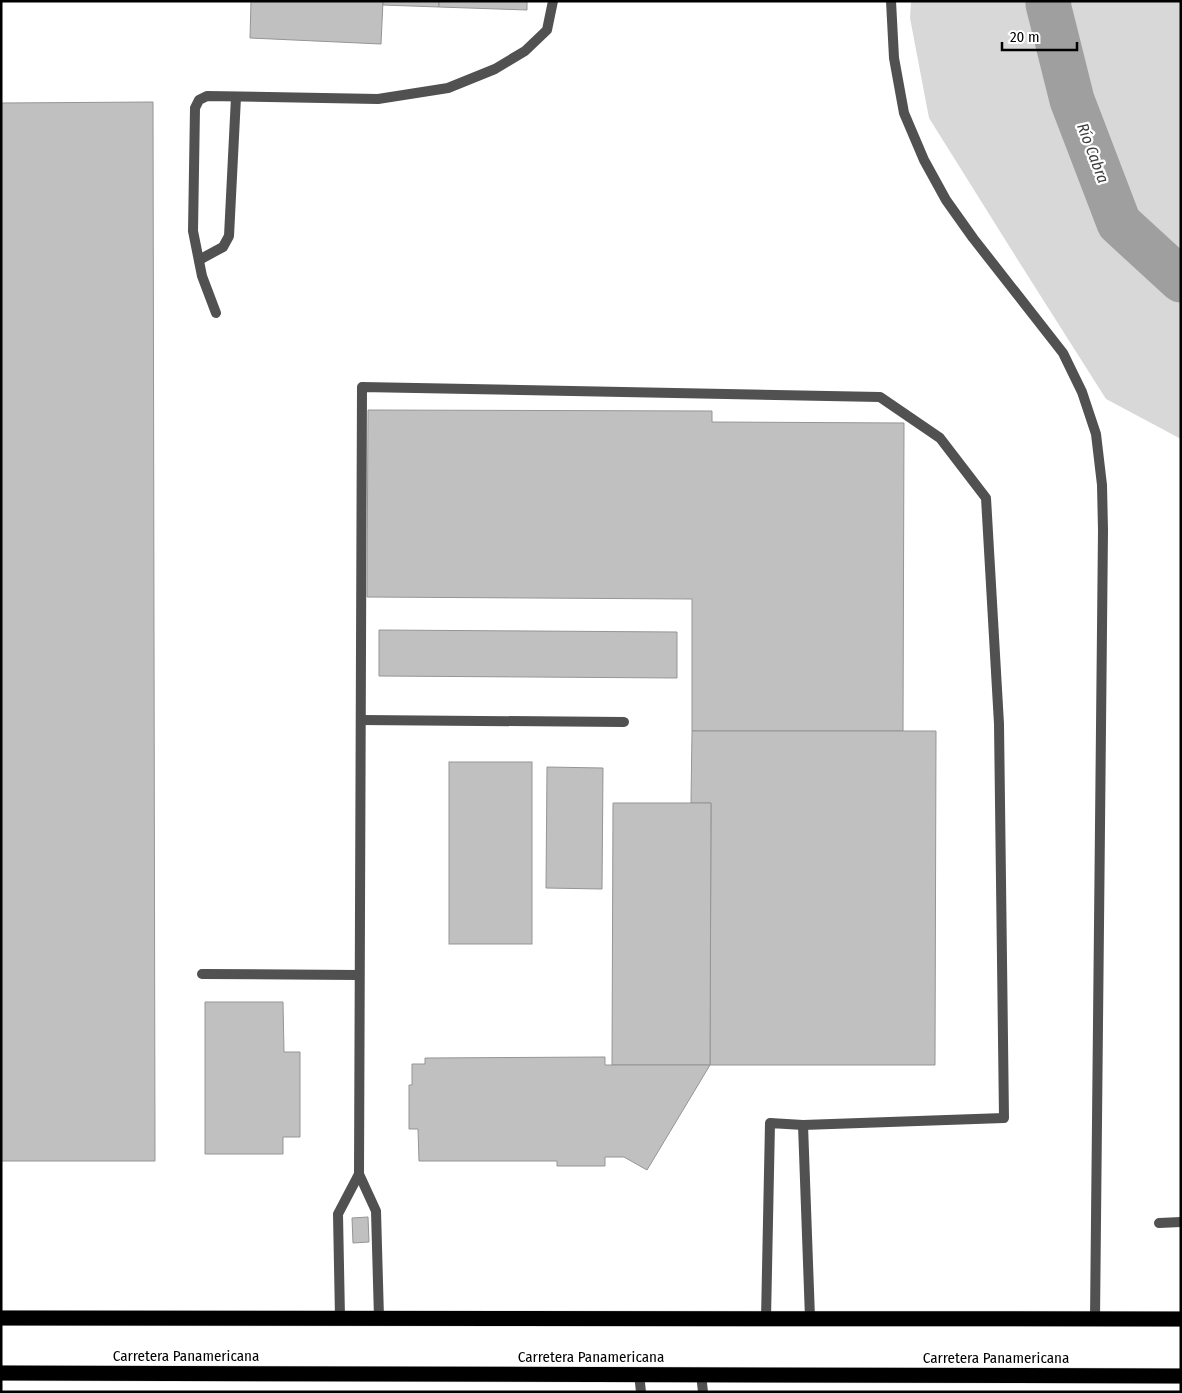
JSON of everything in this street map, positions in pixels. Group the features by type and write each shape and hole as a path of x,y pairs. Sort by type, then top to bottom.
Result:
{"highway":[{"path":"1,1318 1181,1319"},
{"name":"Carretera Panamericana","path":"1,1373 1181,1376"}],"street":[{"path":"216,313 202,276 193,231 195,108 199,100 207,96 378,99 448,88 494,68 524,51 547,30 553,1"},
{"path":"891,1 894,58 904,113 924,160 946,200 968,231 1063,353 1082,392 1096,434 1102,485 1103,530 1095,1319"},
{"path":"198,260 223,247 229,236 236,96"},
{"path":"378,1318 376,1211 359,1174 362,387 880,397 940,438 986,498 998,724 1004,1118 803,1125 770,1123 766,1319"},
{"path":"360,720 624,722"},
{"path":"202,974 360,975"},
{"path":"803,1125 810,1318"},
{"path":"340,1318 338,1214 359,1174"},
{"path":"1159,1222 1181,1222"},
{"path":"639,1374 640,1392"},
{"path":"701,1374 702,1392"}],"shaded area":[{"path":"911,1 1181,1 1181,439 1106,399 929,118 910,18"}],"building":[{"path":"251,1 383,1 381,44 250,38"},
{"path":"383,1 439,1 439,7 383,5"},
{"path":"439,1 527,1 527,10 439,7"},
{"path":"153,102 155,1161 1,1161 1,103"},
{"path":"368,410 712,411 712,422 904,423 903,731 692,731 692,599 367,597"},
{"path":"379,630 677,632 677,678 379,676"},
{"path":"692,731 936,731 935,1065 710,1065 711,803 691,803"},
{"path":"449,762 532,762 532,944 449,944"},
{"path":"547,767 603,768 602,889 546,888"},
{"path":"613,803 711,803 710,1065 612,1065"},
{"path":"205,1002 283,1002 284,1052 300,1052 300,1137 283,1137 283,1154 205,1154"},
{"path":"605,1057 605,1065 710,1065 647,1170 624,1157 605,1157 605,1166 557,1166 557,1161 419,1161 418,1129 409,1129 409,1085 412,1085 412,1064 425,1064 425,1058"},
{"path":"368,1217 369,1242 353,1243 352,1218"}],"waterway":[{"name":"Río Cabra","path":"1049,1 1048,4 1072,100 1119,223 1181,280"}]}
